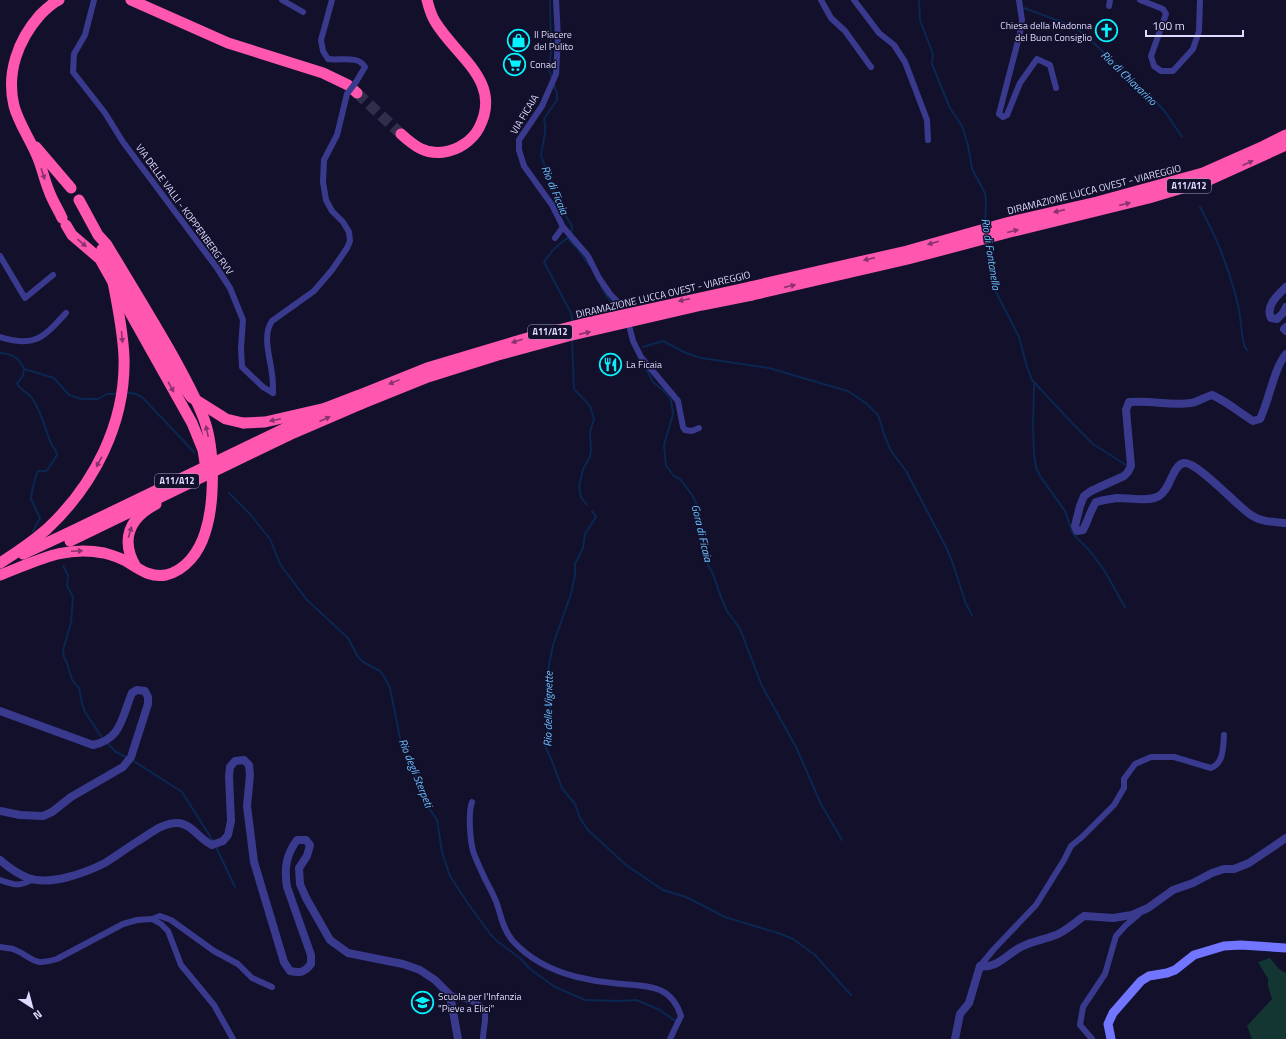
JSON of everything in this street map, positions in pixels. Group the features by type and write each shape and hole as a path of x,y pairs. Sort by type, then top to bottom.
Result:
{"highway":[{"path":"59,0 44,11 24,37 14,61 12,82 14,106 21,125 38,157 49,192 64,222 72,235 100,259 113,282 121,301 192,423 202,450 211,497"},
{"path":"131,0 228,42 323,73 348,85 353,90"},
{"path":"401,134 415,146 423,150 432,152 446,151 460,146 477,131 482,122 485,111 486,100 480,79 472,66 436,24 427,0"},
{"path":"436,0 437,15 442,31"},
{"name":"DIRAMAZIONE LUCCA OVEST - VIAREGGIO","path":"907,255 1006,223 1097,202 1203,173 1286,135"},
{"path":"28,138 71,188"},
{"name":"DIRAMAZIONE LUCCA OVEST - VIAREGGIO","path":"0,575 68,537 288,431 427,368 531,337 601,319 751,291 1010,232 1149,198 1209,180 1286,145"},
{"path":"79,200 98,235 102,249 161,353 175,376 191,397 226,419 243,423 265,422 326,408"},
{"path":"0,575 59,553 79,550 116,557 151,575 165,575 181,568 189,562 195,555 204,538 210,517 213,483 211,452 204,420 187,381 162,337 107,245 98,235"},
{"path":"0,564 25,547 46,529 77,497 105,451 116,424 121,401 124,358 121,301"},
{"name":"DIRAMAZIONE LUCCA OVEST - VIAREGGIO","path":"0,564 68,537 185,487 288,431 326,408 359,400"},
{"path":"138,569 128,550 128,539 132,525 145,510 185,487"}],"main road":[{"path":"1111,1039 1108,1024 1113,1013 1141,981 1149,976 1171,972 1194,955 1224,946 1241,945 1286,948"}],"street":[{"name":"VIA DELLE VALLI - KOPPENBERG RVV","path":"94,0 85,35 74,54 73,72 95,100 123,142 217,268 230,288 243,320 241,348 242,368 262,387 273,393 273,376 269,354 268,327 272,321 314,291 332,270 350,241 349,232 343,222 332,211 326,200 323,182 324,160 337,134 353,90"},
{"path":"282,0 302,12"},
{"path":"332,0 321,40 323,51 328,60 353,59 362,62 365,67 353,90"},
{"name":"VIA FICAIA","path":"556,0 558,38 556,74 542,106 519,140 519,150 524,166 552,205 563,227 588,256 599,278 610,294 621,305"},
{"path":"821,0 831,18 844,31 871,67"},
{"path":"854,0 879,33 894,45 905,62 927,120 928,140"},
{"path":"1018,0 1022,20 1020,34 999,114 1002,117 1007,115 1020,83 1037,59 1050,65 1056,88"},
{"path":"1140,0 1163,9 1166,14 1151,56 1154,66 1161,71 1174,71 1193,48 1199,31 1200,0"},
{"path":"555,238 563,227"},
{"path":"0,256 25,298 53,275"},
{"path":"1286,287 1276,296 1270,306 1269,315 1271,318 1277,319 1284,313 1286,307"},
{"path":"0,337 12,341 22,342 42,337 48,333 66,313"},
{"path":"1286,326 1284,329 1286,331"},
{"path":"630,329 641,357 678,401 683,427 685,430 692,431 699,428"},
{"path":"1286,354 1277,371 1265,409 1260,419 1253,421 1222,399 1212,395 1193,403 1177,404 1142,400 1129,402 1126,410 1131,466 1124,476 1091,490 1084,496 1075,526 1077,531 1083,530 1096,502 1117,498 1149,499 1157,497 1163,493 1170,484 1176,468 1183,463 1188,464 1202,472 1251,515 1263,521 1286,523"},
{"path":"0,712 93,745 105,741 119,728 132,692 137,690 145,691 148,697 148,704 129,760 123,767 71,797 52,812 43,816 20,815 0,810"},
{"path":"955,1039 960,1014 968,1003 980,966 1036,905 1071,846 1114,805 1124,788 1124,779 1135,764 1150,757 1174,757 1211,768 1215,767 1221,760 1224,735"},
{"path":"0,860 8,867 29,878 45,881 66,878 104,863 156,829 168,824 178,823 188,826 208,843 215,844 223,841 228,835 231,822 230,767 235,761 244,760 249,765 250,775 247,806 254,862 284,962 290,971 299,973 307,970 311,964 311,955 287,887 285,877 286,861 291,849 297,840 306,840 310,845 307,856 299,868 300,884 306,898 330,940 348,953 402,964 420,970 435,980 450,995 460,997 482,1006 486,1013 482,1039"},
{"path":"472,802 470,807 470,830 473,851 496,902 505,929 512,940 544,966 577,978 650,986 667,994 678,1005 681,1016 670,1039"},
{"path":"1092,1039 1080,1025 1083,1007 1105,974 1116,936 1133,918 1174,890 1193,883 1212,873 1224,869 1234,869 1250,863 1286,838"},
{"path":"0,880 15,885 33,879"},
{"path":"980,966 986,967 995,965 1022,946 1055,936 1072,926 1084,916 1113,918 1132,915 1148,908"},
{"path":"0,947 13,949 34,962 47,962 57,959 123,924 138,920 152,919 160,916 171,920 214,951 238,964 252,978 272,987"},
{"path":"152,919 168,930 181,965 214,1005 233,1039"},
{"path":"450,995 458,1039"}],"green space":[{"path":"1270,958 1279,969 1286,973 1286,1039 1252,1039 1247,1026 1272,999 1268,986 1268,979 1258,962"}],"waterway":[{"name":"Rio di Ficaia","path":"550,0 551,51 549,70 552,78"},
{"name":"Rio di Fontanella","path":"919,0 920,20 933,54 932,64 950,108 962,126 968,145 972,169 985,193 985,225"},
{"name":"Rio di Chiavarino","path":"1024,8 1070,25 1084,34 1111,59 1131,81 1150,95 1166,113 1182,137"},
{"name":"Rio di Ficaia","path":"554,84 557,100 544,119 545,133 541,155 556,199 571,224 571,233"},
{"name":"Rio di Chiavarino","path":"1200,207 1227,267 1235,292 1244,345 1247,350"},
{"name":"Gora di Ficaia","path":"567,238 577,248 589,265"},
{"name":"Rio delle Vignette","path":"567,238 553,250 544,262 572,315 572,324"},
{"name":"Rio di Fontanella","path":"988,243 990,268 995,290 1019,337 1032,380 1093,444 1126,465"},
{"name":"Gora di Ficaia","path":"601,286 605,294 619,312"},
{"name":"Rio delle Vignette","path":"572,338 574,389 590,406 594,419 590,432 590,457 583,469 579,487 581,497 587,505"},
{"path":"643,347 663,341 686,353 701,358 769,368 848,391 867,404 878,415 891,451 906,471 946,547 966,604 972,615"},
{"name":"Rio degli Sterpeti","path":"0,353 15,357 24,369"},
{"name":"Gora di Ficaia","path":"645,366 653,382 664,391 671,400 673,414 664,445 666,466 674,476 680,479 692,495 697,505 708,565 713,574 722,600 727,611 740,629 762,686 796,747 821,804 842,840"},
{"name":"Rio degli Sterpeti","path":"24,369 54,378 69,395 82,399 98,399 107,394 118,394"},
{"path":"24,369 24,373 17,383 20,388 30,396 38,408 57,455 48,469 46,471 38,471 36,476 31,499 40,518 33,531"},
{"name":"Rio di Fontanella","path":"1034,384 1033,430 1036,467 1040,476 1065,511 1073,534 1089,550 1104,570 1125,607"},
{"name":"Rio degli Sterpeti","path":"124,393 142,397 194,452"},
{"name":"Rio degli Sterpeti","path":"229,493 250,514 270,539 280,564 306,599 348,638 358,657 363,662 380,671 385,678 390,688 401,743 415,773 425,802 437,820 442,852 450,876 491,935 521,959 530,969 555,987 585,1000 636,1000 658,1009 677,1022"},
{"name":"Rio delle Vignette","path":"592,511 596,517 585,534 583,548 575,564 575,575 571,594 553,645 547,676 546,687 550,697 550,717 545,740 546,748 562,788 575,804 580,818 588,830 626,865 663,890 686,897 725,917 793,939 815,955 851,995"},
{"path":"63,566 68,575 67,586 73,597 71,623 63,650 64,657 72,680 79,688 85,712 103,739"},
{"path":"106,742 116,752 128,758"},
{"path":"132,760 182,792 213,841"},
{"path":"216,847 235,887"}],"tunnel":[{"path":"357,93 401,134"}],"place":[{"name":"Chiesa della Madonna del Buon Consiglio","path":"1107,31"},
{"name":"Il Piacere del Pulito","path":"518,40"},
{"name":"Conad","path":"514,64"},
{"name":"La Ficaia","path":"611,364"},
{"name":"Scuola per l'Infanzia \"Pieve a Elici\"","path":"423,1002"}]}
